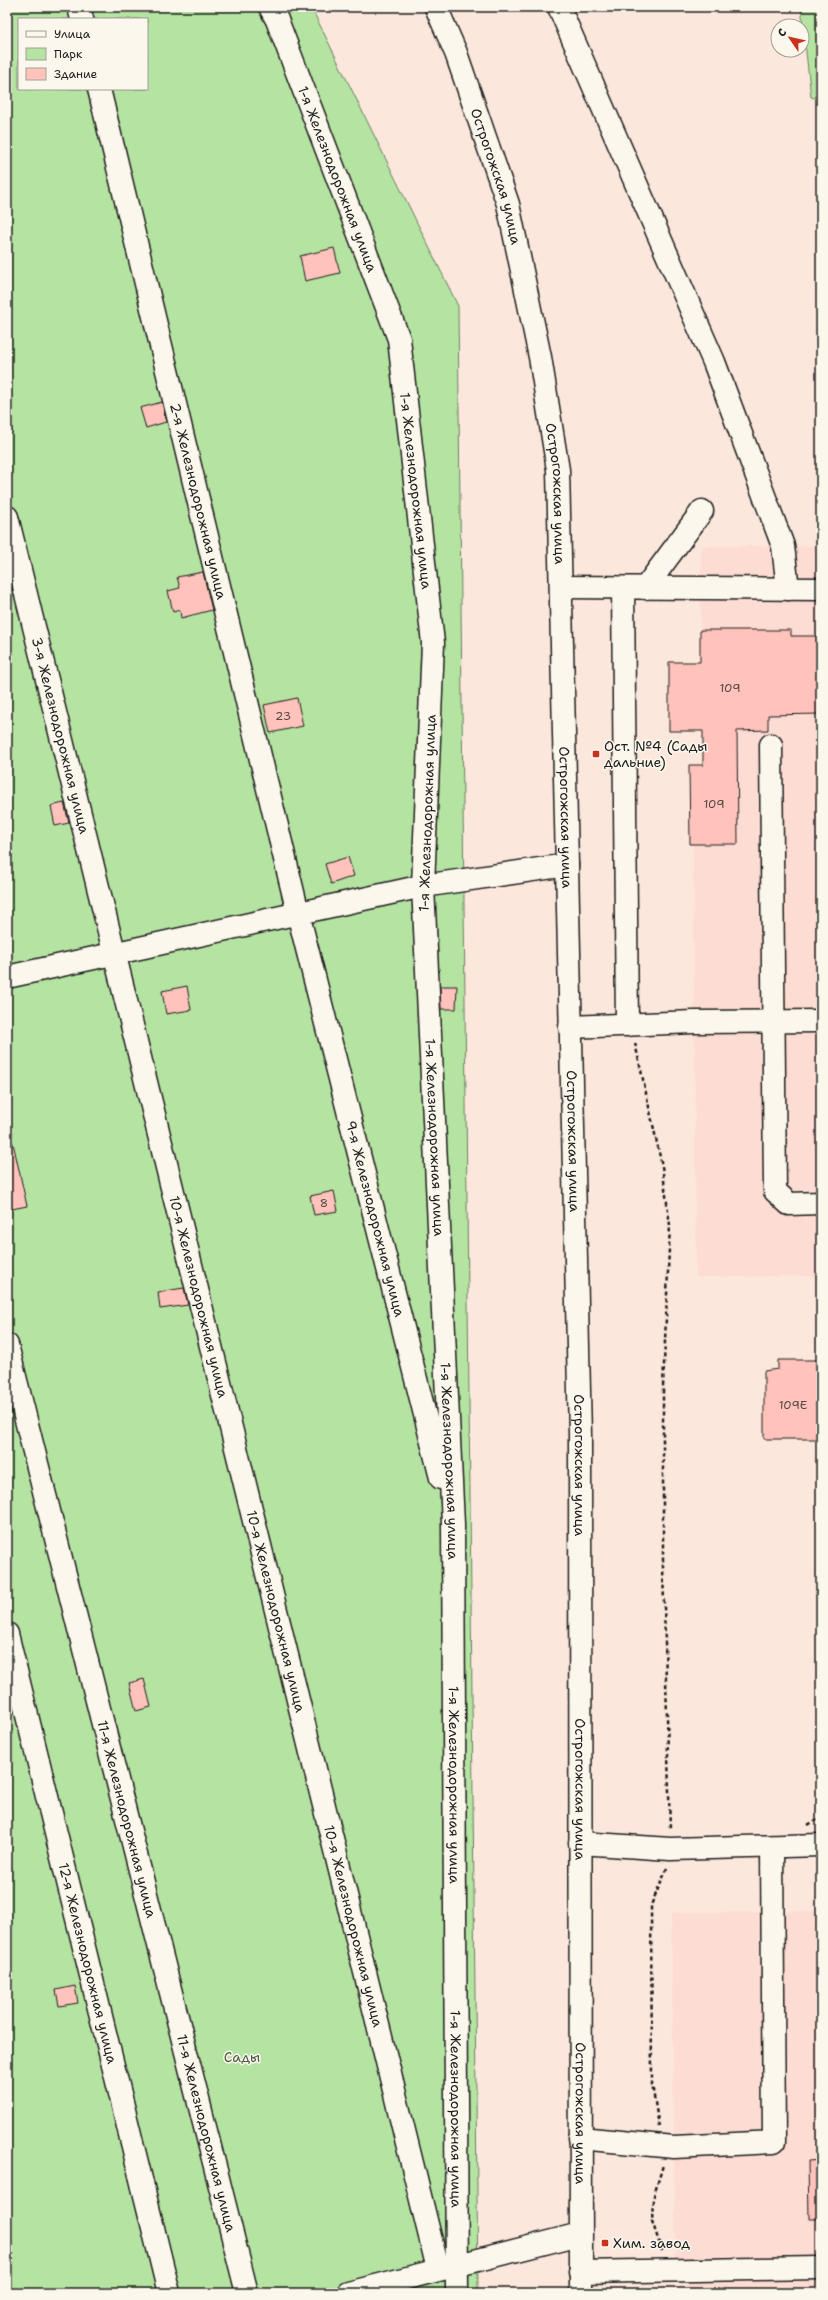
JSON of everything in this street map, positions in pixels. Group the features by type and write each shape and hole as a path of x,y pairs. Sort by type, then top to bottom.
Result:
{"street":[{"path":"79,7 82,18"},
{"name":"1-я Железнодорожная улица","path":"270,7 277,20 398,339 433,643 423,886 453,1524 447,2267 457,2293"},
{"name":"Острогожская улица","path":"436,7 464,73 508,204 540,357 558,470 562,587 570,1027 580,1435 581,2293"},
{"path":"559,7 714,362 783,546 788,589"},
{"name":"2-я Железнодорожная улица","path":"99,90 298,914"},
{"path":"645,588 702,511"},
{"name":"3-я Железнодорожная улица","path":"7,517 114,954"},
{"path":"562,587 821,589"},
{"path":"623,588 627,1025"},
{"path":"771,745 774,1191 789,1204 821,1203"},
{"path":"7,977 423,886 567,865"},
{"name":"9-я Железнодорожная улица","path":"298,914 453,1524"},
{"name":"10-я Железнодорожная улица","path":"114,954 447,2267"},
{"path":"570,1027 694,1022 821,1020"},
{"name":"11-я Железнодорожная улица","path":"7,1345 247,2293"},
{"name":"12-я Железнодорожная улица","path":"7,1634 169,2293"},
{"path":"580,1843 676,1849 821,1845"},
{"path":"580,2138 662,2146 774,2142 772,1847"},
{"path":"348,2293 380,2288 447,2267 580,2234"},
{"path":"580,2272 667,2269 821,2268"}],"path":[{"path":"627,1025 635,1044 647,1095 662,1166 670,1226 663,1387 663,1567 676,1849 651,1905 652,2084 665,2160 653,2199 652,2221 667,2269"}],"shaded area":[{"path":"701,546 821,546 821,1276 696,1277 693,845 690,845 689,765 703,764 703,731 669,731 669,662 700,662"},
{"path":"821,1911 821,2293 686,2293 685,2283 676,2283 671,1913"}],"green space":[{"name":"Сады","path":"7,7 311,7 458,306 478,2293 7,2293"},
{"path":"801,7 821,7 821,100 811,97 807,58 810,58 810,18 802,18"}],"building":[{"path":"334,248 340,273 305,281 300,256"},
{"path":"162,402 166,422 146,428 140,408"},
{"path":"203,572 212,610 181,618 180,610 173,612 168,591 180,588 177,577"},
{"path":"700,630 791,630 791,636 821,636 821,714 768,715 768,730 737,731 738,844 690,844 689,765 703,765 703,731 669,731 669,662 700,662"},
{"path":"297,698 303,726 270,733 264,705"},
{"path":"64,803 69,823 55,826 51,806"},
{"path":"348,857 354,876 331,884 325,864"},
{"path":"187,986 191,1010 166,1014 162,991"},
{"path":"440,986 457,986 456,1009 441,1009"},
{"path":"13,1143 27,1206 7,1210 7,1144"},
{"path":"334,1191 338,1211 314,1215 310,1196"},
{"path":"184,1288 188,1305 160,1309 158,1292"},
{"path":"778,1360 821,1360 821,1439 764,1439 764,1371 778,1369"},
{"path":"144,1679 151,1707 136,1711 129,1683"},
{"path":"75,1986 78,2003 59,2006 56,1990"},
{"path":"821,2160 821,2219 809,2219 808,2161"}],"place":[{"name":"Ост. №4 (Сады дальние)","path":"596,754"},
{"name":"Хим. завод","path":"605,2243"}]}
